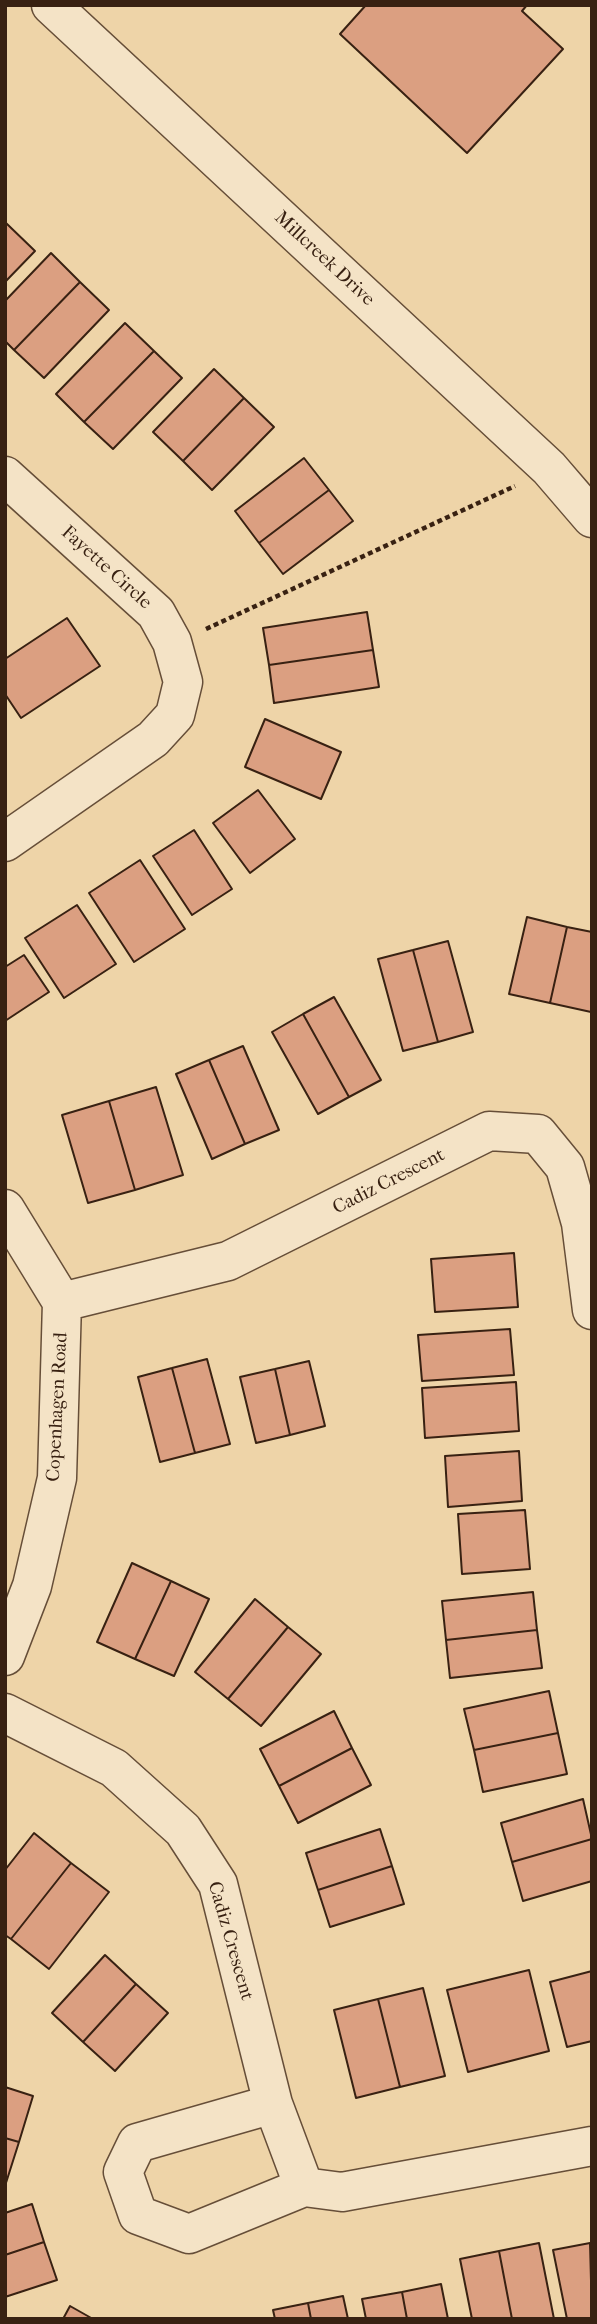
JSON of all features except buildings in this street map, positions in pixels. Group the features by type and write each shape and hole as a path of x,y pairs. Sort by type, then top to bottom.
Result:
{"street":[{"name":"Millcreek Drive","path":"51,5 549,468 592,517"},
{"name":"Fayette Circle","path":"5,476 156,613 172,642 183,682 175,715 153,739 5,842"},
{"name":"Cadiz Crescent","path":"62,1302 228,1261 489,1131 538,1134 565,1167 581,1223 592,1310"},
{"path":"5,1209 62,1302"},
{"name":"Copenhagen Road","path":"5,1656 32,1586 57,1478 62,1302"},
{"name":"Cadiz Crescent","path":"5,1713 114,1768 183,1830 218,1884 273,2104 303,2188"},
{"path":"273,2104 137,2143 123,2172 138,2215 189,2234 303,2188 342,2192 592,2146"}],"path":[{"path":"172,642 482,503 549,468"}]}
